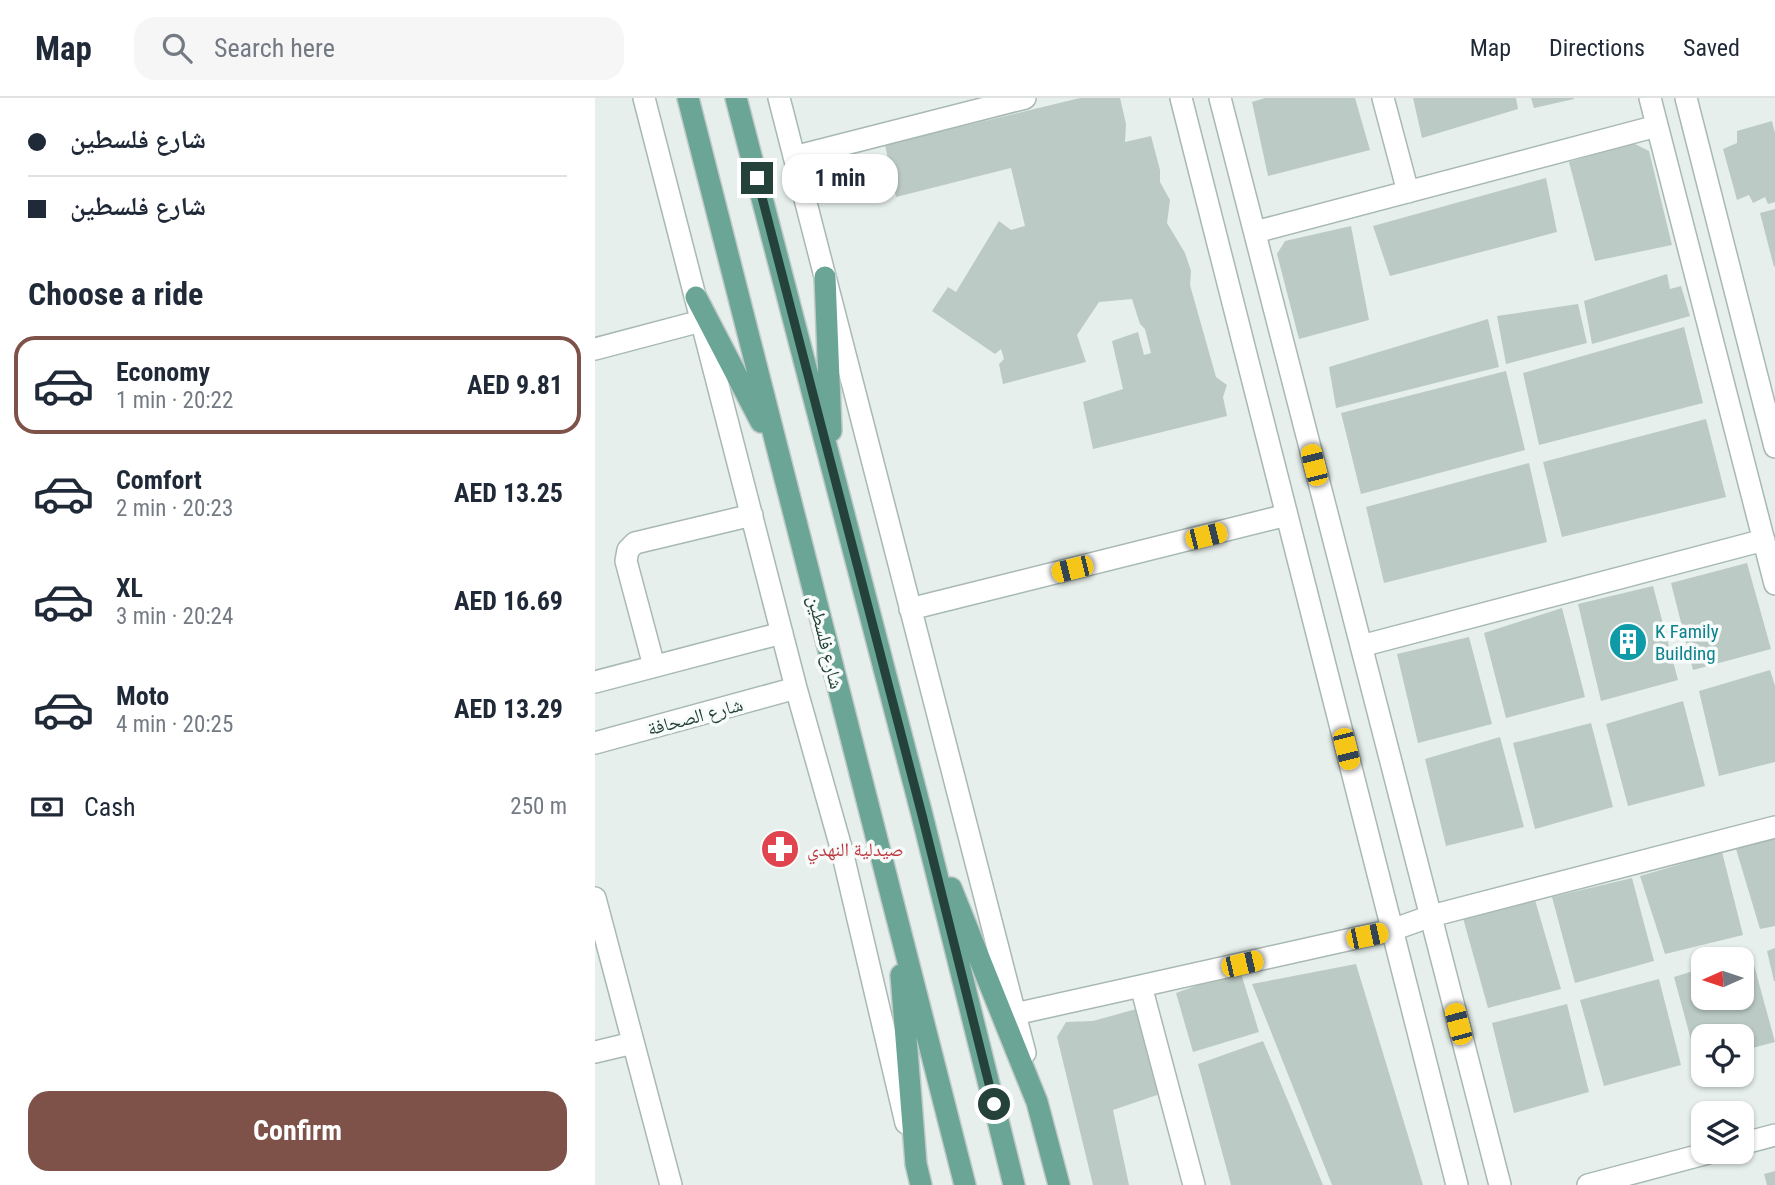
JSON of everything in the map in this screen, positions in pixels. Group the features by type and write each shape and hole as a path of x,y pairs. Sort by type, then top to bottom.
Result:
{"main road":[{"name":"شارع فلسطين","path":"688,98 965,1185"},
{"path":"736,98 922,815 1014,1184"},
{"path":"825,277 833,472"},
{"path":"696,297 778,453"},
{"path":"922,815 1037,1102 1059,1185"},
{"path":"897,917 918,1175"}],"street":[{"path":"644,98 796,688 842,850 918,1175"},
{"path":"779,98 1037,1102"},
{"path":"794,157 1025,98"},
{"path":"1181,98 1457,1185"},
{"path":"1220,98 1500,1185"},
{"path":"1383,98 1408,192"},
{"path":"1650,98 1775,584"},
{"path":"1686,98 1775,447"},
{"path":"1255,232 1657,126"},
{"path":"595,349 701,321"},
{"path":"654,666 626,561 628,550 635,543 752,514"},
{"path":"911,609 1287,515"},
{"path":"1361,646 1764,540"},
{"path":"595,682 782,633"},
{"name":"شارع الصحافة","path":"595,743 796,688"},
{"path":"1014,1014 1392,930 1431,916 1775,827"},
{"path":"595,898 671,1185"},
{"path":"1142,986 1194,1185"},
{"path":"595,1052 633,1043"},
{"path":"1754,1141 1775,1135"},
{"path":"1588,1185 1691,1158"}],"building":[{"path":"1080,98 1120,98 1126,124 1125,142 1151,136 1160,170 1160,182 1170,200 1167,223 1185,253 1191,271 1190,285 1216,377 1227,385 1223,397 1227,416 1093,449 1083,402 1123,389 1112,341 1138,332 1144,355 1151,353 1145,329 1140,324 1132,299 1099,302 1077,335 1086,362 1003,384 999,364 1004,359 1001,349 995,354 932,311 948,287 956,292 999,221 1011,230 1025,226 1011,168 896,197 885,145"},
{"path":"1265,98 1355,98 1370,150 1268,176 1252,102"},
{"path":"1413,98 1516,98 1518,109 1422,138"},
{"path":"1531,98 1574,98 1574,99 1534,108"},
{"path":"1772,121 1775,133 1775,202 1768,204 1765,197 1753,203 1749,195 1737,200 1723,149 1737,143 1737,131"},
{"path":"1633,143 1649,151 1672,245 1595,261 1569,162"},
{"path":"1546,178 1557,232 1390,276 1373,226"},
{"path":"1775,209 1775,266 1774,267 1760,213"},
{"path":"1351,226 1369,320 1299,339 1277,254 1285,241"},
{"path":"1667,274 1670,289 1681,286 1690,316 1592,344 1584,301"},
{"path":"1578,304 1587,343 1506,364 1497,316"},
{"path":"1488,319 1499,367 1336,408 1329,367"},
{"path":"1684,327 1703,403 1539,445 1523,373"},
{"path":"1506,371 1525,450 1361,494 1341,413"},
{"path":"1706,419 1726,497 1562,537 1543,462"},
{"path":"1529,463 1547,542 1384,583 1366,507"},
{"path":"1747,563 1771,649 1693,670 1671,583"},
{"name":"K Family Building","path":"1653,586 1678,680 1601,701 1578,604"},
{"path":"1562,608 1585,697 1506,718 1484,633"},
{"path":"1469,637 1492,724 1418,743 1397,654"},
{"path":"1770,670 1775,686 1775,762 1719,776 1699,691"},
{"path":"1683,701 1705,786 1628,806 1606,724"},
{"path":"1591,723 1613,807 1535,829 1513,743"},
{"path":"1500,737 1524,827 1446,846 1425,759"},
{"path":"1775,837 1775,926 1760,929 1736,849"},
{"path":"1722,852 1743,935 1665,954 1640,876"},
{"path":"1632,878 1654,961 1575,983 1552,897"},
{"path":"1535,900 1561,989 1488,1008 1463,918"},
{"path":"1775,948 1775,981 1774,981 1767,951"},
{"path":"1356,964 1423,1185 1332,1185 1252,984"},
{"path":"1754,965 1775,1042 1754,1048 1754,1024 1691,1024 1691,1040 1674,977 1691,972 1691,1010 1754,1010"},
{"path":"1240,970 1259,1032 1193,1052 1176,993"},
{"path":"1659,979 1681,1065 1604,1086 1580,1000"},
{"path":"1567,1004 1589,1092 1514,1113 1492,1023"},
{"path":"1140,1008 1160,1094 1113,1110 1129,1185 1093,1185 1057,1037 1066,1022 1093,1021"},
{"path":"1263,1041 1323,1185 1231,1185 1198,1064"},
{"path":"1775,1171 1775,1185 1767,1185 1764,1174"}],"place":[{"name":"K Family Building","path":"1628,642"},
{"name":"صيدلية النهدي","path":"780,849"}],"route":[{"path":"757,178 994,1104"}]}
